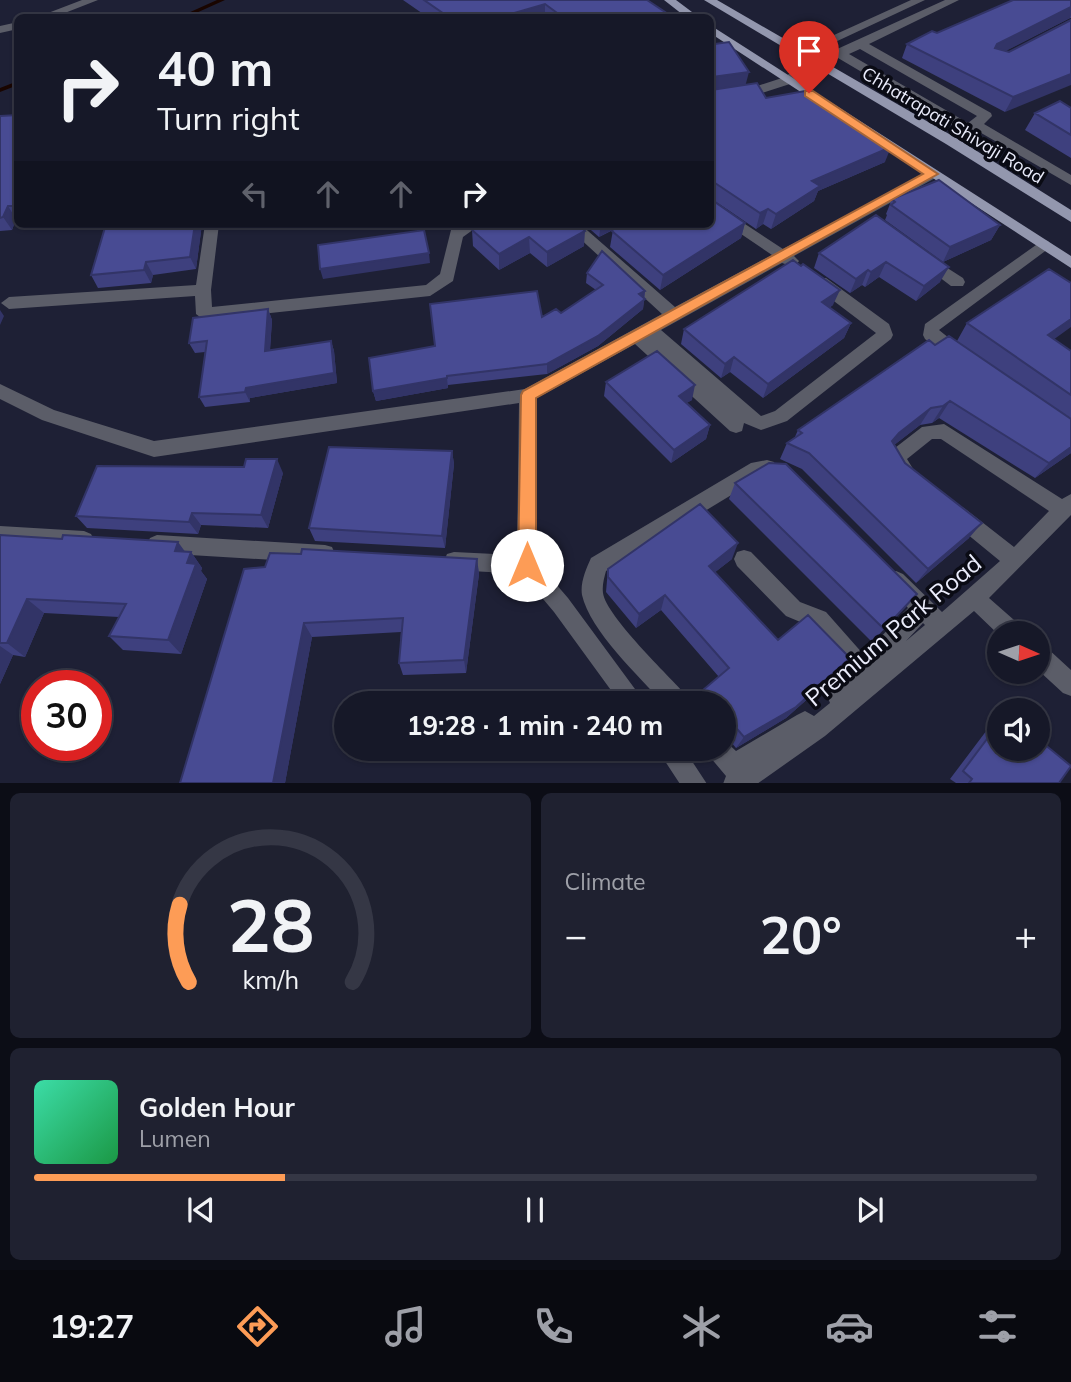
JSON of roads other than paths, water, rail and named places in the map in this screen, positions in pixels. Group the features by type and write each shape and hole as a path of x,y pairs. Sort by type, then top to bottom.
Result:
{"main road":[{"path":"669,0 689,14"},
{"name":"Chhatrapati Shivaji Road","path":"709,0 951,141 1071,217"},
{"path":"714,31 1071,263"}],"street":[{"path":"52,14 93,0"},
{"path":"714,99 744,95 789,80 812,62 827,41 920,0"},
{"path":"812,62 860,44 954,0"},
{"path":"860,44 986,116 951,141"},
{"path":"839,53 1071,181"},
{"path":"0,391 48,415 153,449 528,395 783,255 868,218 932,174"},
{"path":"643,332 752,420 761,423 781,416 885,335 883,328 714,209"},
{"path":"212,228 204,314 430,290 447,277 456,233 466,228"},
{"path":"576,228 674,315"},
{"path":"971,365 931,335 931,328 1042,245"},
{"path":"916,252 957,282"},
{"path":"9,303 204,290"},
{"path":"643,332 736,426"},
{"path":"528,395 527,565 561,605 625,691"},
{"path":"925,488 898,464 898,456 929,432 944,431 1067,506"},
{"path":"668,691 603,615 593,595 593,581 598,565 696,511 758,469 783,470"},
{"path":"947,505 1015,560"},
{"name":"Premium Park Road","path":"868,676 941,625 974,598 1067,506"},
{"path":"0,535 111,541"},
{"path":"139,543 347,555"},
{"path":"744,559 793,609 818,620 868,676"},
{"path":"430,560 527,565"},
{"path":"886,570 941,625"},
{"path":"974,598 1000,621"},
{"path":"733,769 821,713 868,676 923,607"},
{"path":"1050,666 1071,685"},
{"path":"678,761 695,783"}],"waterway":[{"path":"189,14 222,0"},
{"path":"0,90 14,85"}]}
